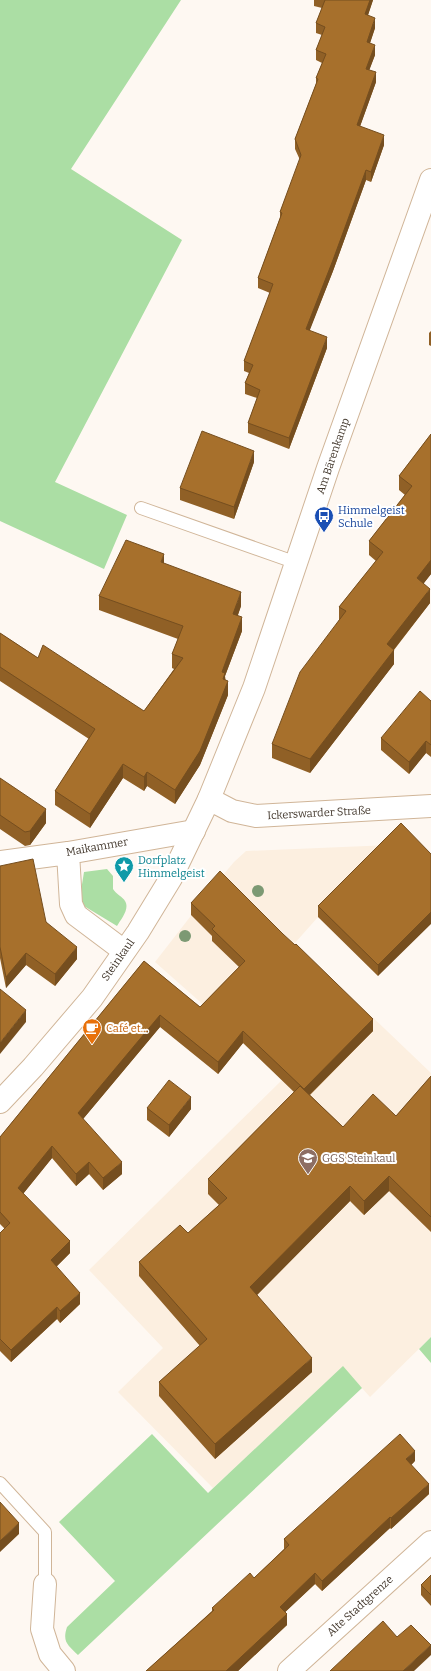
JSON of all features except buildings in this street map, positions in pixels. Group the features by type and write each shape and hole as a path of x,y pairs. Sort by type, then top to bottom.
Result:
{"street":[{"name":"Am Bärenkamp","path":"209,799 254,688 328,468 431,180"},
{"name":"Ickerswarder Straße","path":"209,799 232,811 256,816 431,806"},
{"name":"Steinkaul","path":"0,1102 33,1067 92,998 171,878 209,799"},
{"name":"Maikammer","path":"0,862 68,853 194,831"},
{"path":"68,853 71,904 76,915 124,951"},
{"name":"Alte Stadtgrenze","path":"289,1671 431,1542"},
{"path":"45,1584 42,1629 50,1654 64,1671"}],"lane":[{"path":"141,508 297,563"},
{"path":"0,1483 45,1532 45,1584"}],"shaded area":[{"name":"GGS Steinkaul","path":"390,845 318,917 295,943 431,1073 431,1337 370,1397 343,1367 213,1488 118,1392 163,1348 89,1270 282,1080 216,1016 155,962 218,881 234,862 246,851"}],"green space":[{"path":"0,0 181,0 71,169 182,240 55,482 127,515 104,569 0,521"},
{"path":"107,869 113,876 113,889 126,904 126,911 117,926 79,903 84,872"},
{"path":"431,1337 431,1363 419,1349"},
{"path":"343,1366 362,1388 78,1655 67,1643 65,1636 67,1627 115,1581 59,1522 152,1434 208,1493"}],"place":[{"name":"Himmelgeist Schule","path":"324,533"},
{"name":"Dorfplatz Himmelgeist","path":"124,883"},
{"name":"Café et...","path":"92,1045"},
{"name":"GGS Steinkaul","path":"308,1175"}]}
